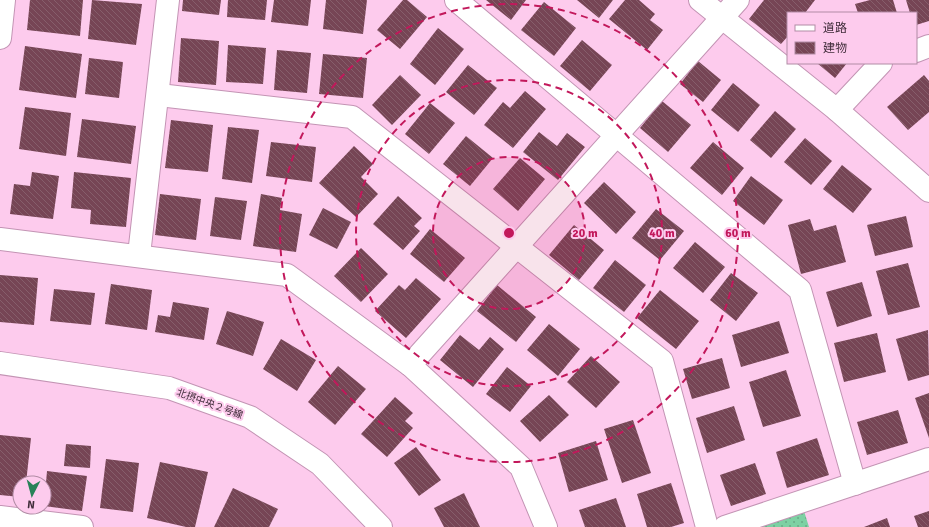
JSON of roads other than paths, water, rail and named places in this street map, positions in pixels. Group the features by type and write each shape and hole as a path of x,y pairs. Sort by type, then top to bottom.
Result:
{"street":[{"path":"0,38 4,0"},
{"path":"139,255 159,95 168,0"},
{"path":"456,0 800,290 855,484"},
{"path":"700,0 837,110 929,191"},
{"path":"410,365 738,0"},
{"path":"917,51 929,46"},
{"path":"837,110 880,64"},
{"path":"159,95 352,118 662,361 707,527"},
{"path":"0,238 287,275 410,365 521,467 546,527"},
{"name":"北摂中央２号線","path":"0,364 169,388 250,417 320,464 381,527"},
{"path":"725,527 929,458"},
{"path":"0,517 82,527"}]}
